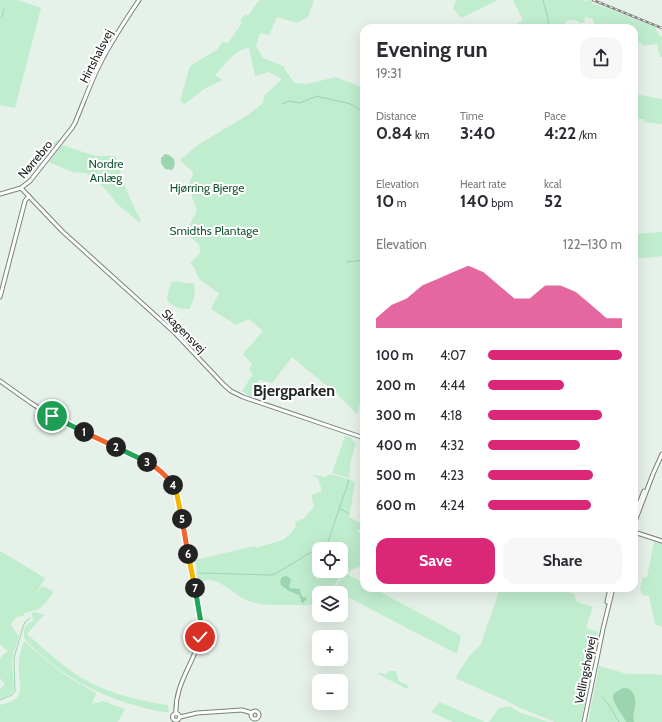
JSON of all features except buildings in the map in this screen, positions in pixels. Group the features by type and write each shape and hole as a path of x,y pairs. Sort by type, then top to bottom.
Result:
{"street":[{"name":"Hirtshalsvej","path":"75,123 101,61 139,0"},
{"name":"Nørrebro","path":"0,194 21,188 30,181 75,123"},
{"name":"Skagensvej","path":"21,188 76,244 175,333 231,391 360,437"},
{"path":"0,297 24,201 29,196"},
{"path":"0,381 30,403 52,416 154,466 166,476 174,488 178,498 201,624 200,637 196,650 177,694 175,705 176,714 173,718 177,722 180,717 197,713 242,710 252,713 256,711 259,713 258,717 254,720 252,713"},
{"path":"638,513 662,454"},
{"path":"638,506 653,474"},
{"path":"638,533 662,541"},
{"name":"Vellingshøjvej","path":"584,722 611,592"},
{"path":"176,714 180,717"}],"green space":[{"path":"0,0 18,0 41,8 15,108 0,105"},
{"path":"259,0 314,0 308,17 297,23 277,17 269,35 260,33 256,46 263,58 283,66 294,83 307,84 336,77 360,86 360,402 357,414 339,396 292,357 272,383 260,380 257,382 251,397 242,391 253,374 249,369 252,364 243,354 263,331 249,319 236,325 211,309 219,293 199,279 194,267 190,263 200,253 199,245 192,238 188,228 197,210 190,188 190,181 193,172 180,160 199,144 248,115 263,103 264,96 282,79 269,72 255,76 249,48 244,49 230,58 215,75 223,80 204,89 185,104 180,101 190,66 218,49 222,42 228,43 242,23 240,21 245,14 248,16"},
{"path":"456,0 498,0 461,18 453,8"},
{"path":"513,0 590,0 592,1 592,4 601,6 655,27 659,35 662,37 662,57 660,57 657,44 642,46 642,43 638,42 638,24 594,24 593,19 585,17 584,23 568,20 565,24 516,24 523,20"},
{"path":"638,95 662,99 662,124 644,122 644,119 638,119"},
{"path":"59,140 37,168 32,166 37,151"},
{"name":"Nordre Anlæg","path":"62,145 89,154 99,156 116,156 126,189 141,220 139,222 117,204 94,177 85,173 72,172 49,162"},
{"path":"662,232 662,256 638,258 638,234"},
{"path":"178,281 194,283 194,296 189,309 178,308 168,302 167,297 171,282"},
{"path":"345,436 352,438 356,443 350,462 349,478 332,473"},
{"path":"331,474 351,480 355,483 349,517 360,522 360,530 357,532 360,533 360,566 348,571 348,542 312,542 312,578 339,578 334,586 312,586 312,605 276,605 251,602 240,597 215,581 198,581 195,571 197,571 195,560 255,546 256,548 283,540 289,535 296,527 295,522 304,518 314,507 311,495 322,491 318,478 313,476 325,477"},
{"path":"654,541 662,544 662,627 655,624 649,596 642,595 640,589 643,577 647,578"},
{"path":"0,551 45,578 35,595 42,586 53,591 53,593 42,607 27,613 25,612 23,616 16,618 11,625 19,637 12,662 14,688 10,695 0,699 0,689 5,685 0,678 0,658 8,651 0,644"},
{"path":"348,575 360,581 360,592 380,592 460,635 457,654 348,597 348,586 336,586 341,578 348,578"},
{"path":"499,592 568,592 574,594 577,602 593,607 586,628 598,632 581,722 555,722 520,708 455,678 470,655 481,644"},
{"path":"35,612 44,615 27,634 75,674 96,685 132,698 168,705 169,712 148,709 118,700 90,688 63,672 31,646 24,638 24,631 27,624 33,620 31,613"},
{"path":"24,641 68,677 96,693 92,704 103,701 125,709 118,722 0,722 0,705 13,700 20,692 19,660"},
{"path":"599,666 627,674 662,675 662,722 634,722 635,695 612,697 626,722 588,722"},
{"path":"390,671 396,671 400,682 409,686 407,689 378,674 386,674"},
{"path":"440,702 485,722 453,722 431,712"},
{"path":"510,706 519,712 548,722 489,722 499,708"}],"shaded area":[{"path":"165,154 174,159 174,168 172,170 165,169 161,163 161,158"},
{"path":"286,576 291,580 289,586 290,588 300,589 301,595 307,598 303,603 301,602 299,595 289,591 281,585 280,581 282,577"},
{"path":"623,688 632,691 635,697 634,722 626,722 613,698 617,691"}],"waterway":[{"path":"543,0 548,18 548,24"},
{"path":"2,17 4,9"},
{"path":"282,104 289,101 300,103 317,96 351,104 360,110"},
{"path":"347,262 360,260"},
{"path":"199,573 275,574 328,542 349,480"},
{"path":"340,509 348,513"},
{"path":"0,700 12,695 15,691 14,659 23,627 25,622 30,618"},
{"path":"602,697 609,705 619,722"}],"railway":[{"path":"593,0 662,28"}],"district":[{"name":"Bjergparken","path":"294,390"}],"route":[{"path":"52,416 148,462 166,476 178,498 200,617 200,637"}],"park label":[{"name":"Hjørring Bjerge","path":"207,187"},
{"name":"Smidths Plantage","path":"214,230"}]}
